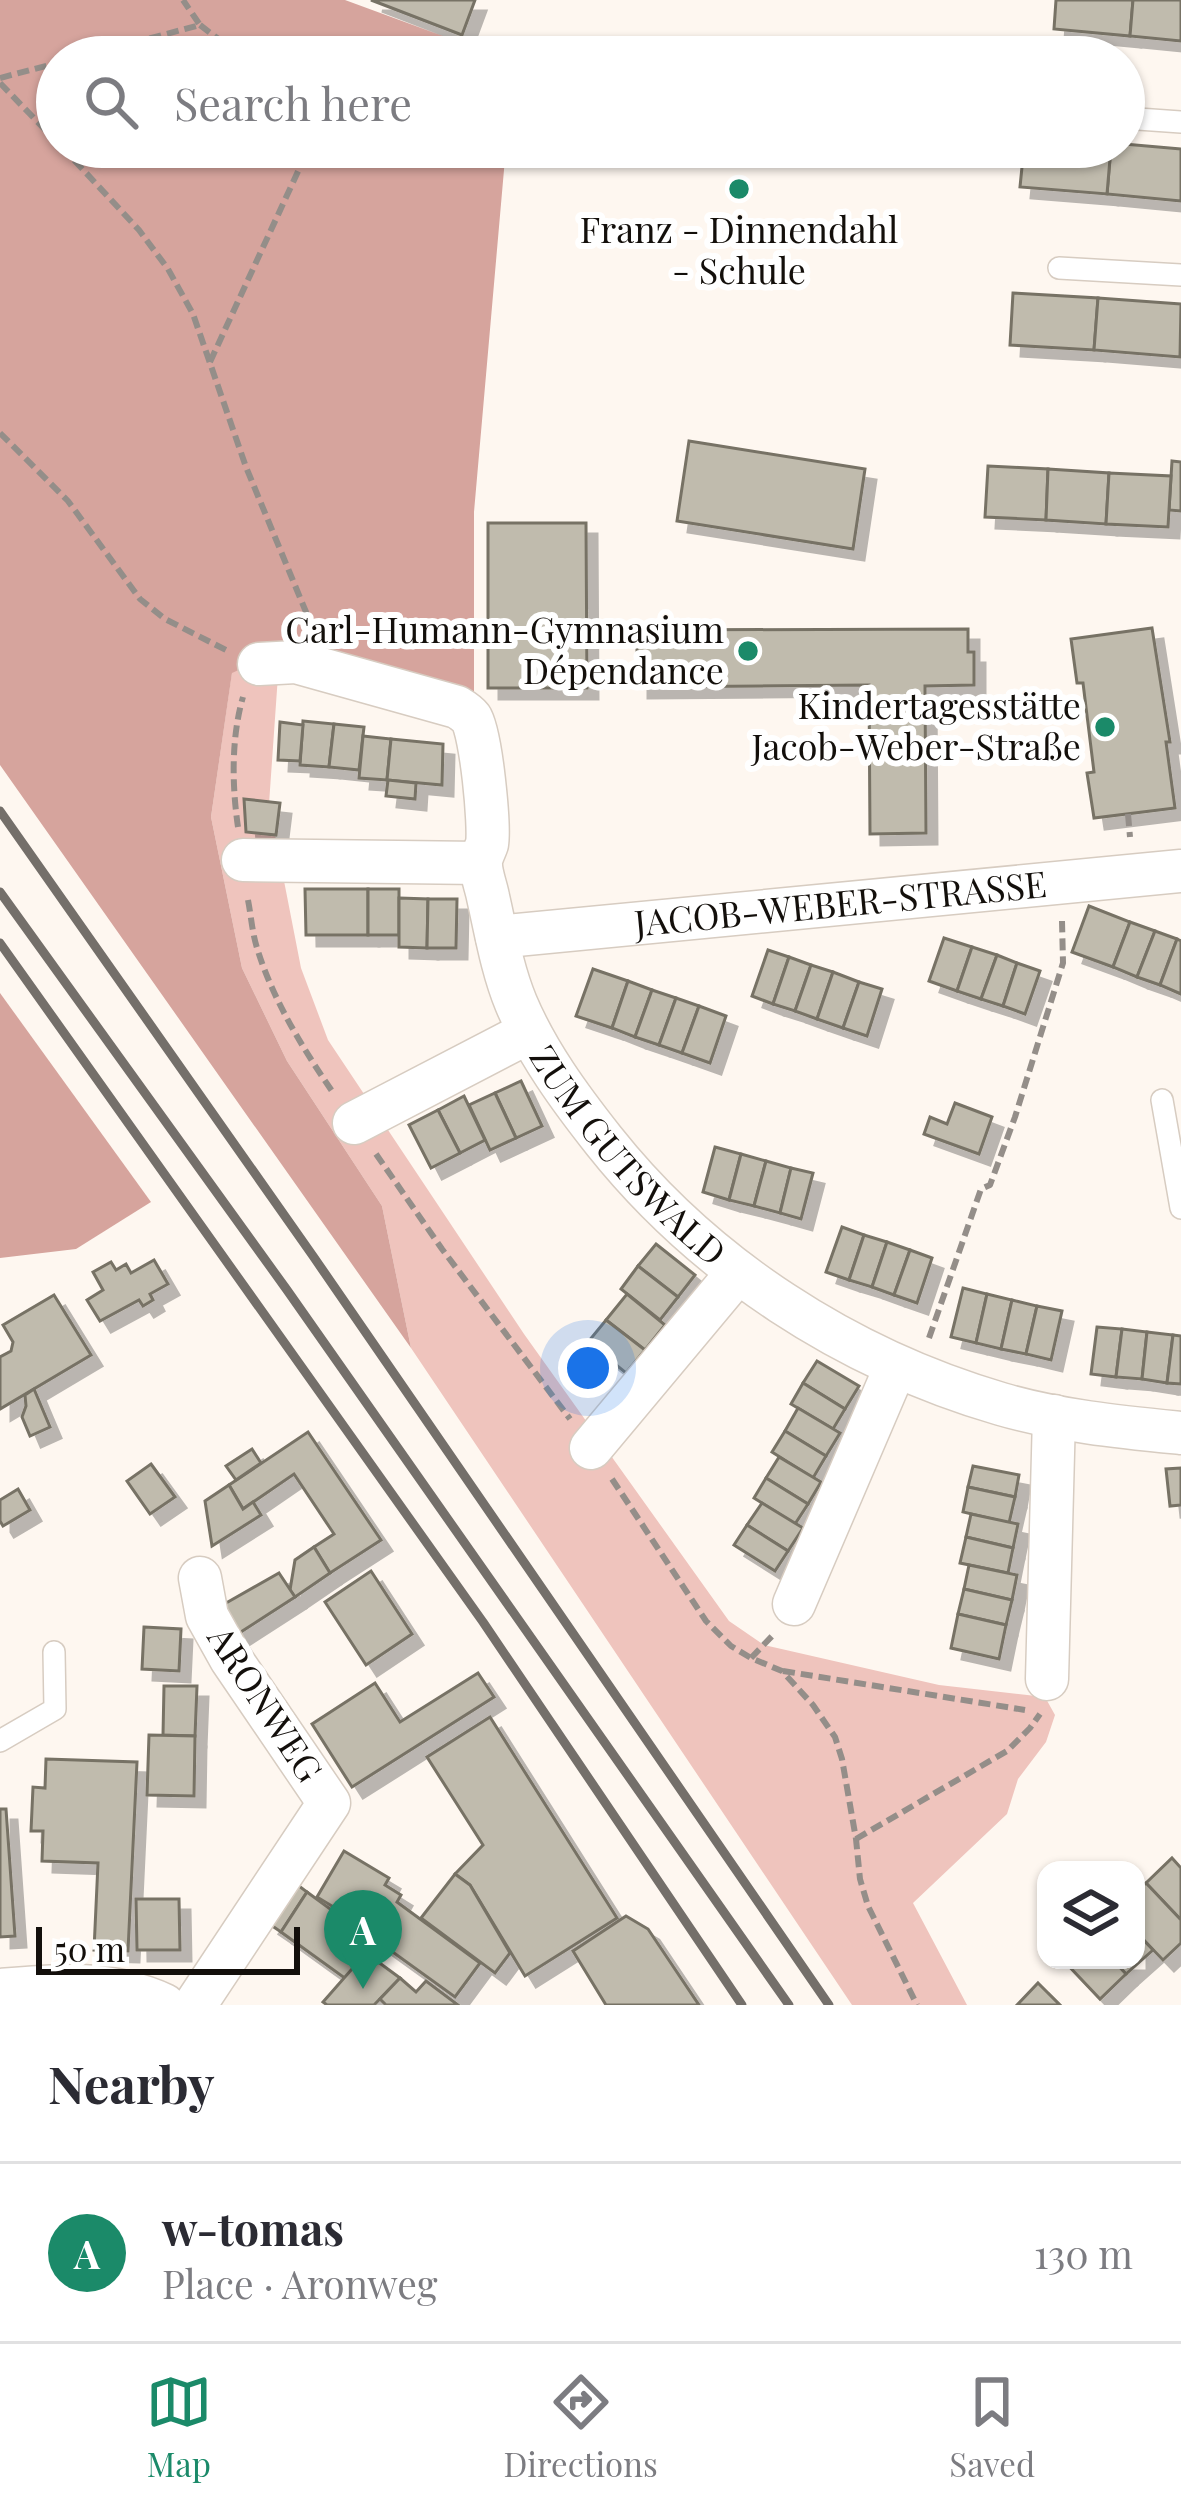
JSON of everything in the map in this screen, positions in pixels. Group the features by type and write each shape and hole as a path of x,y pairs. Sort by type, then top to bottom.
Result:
{"street":[{"name":"ZUM GUTSWALD","path":"259,664 296,662 457,706 472,719 480,740 488,840 480,863 514,1000 568,1096 675,1220 788,1307 906,1371 1004,1405 1181,1433"},
{"path":"243,860 480,863"},
{"name":"JACOB-WEBER-STRASSE","path":"497,938 1181,871"},
{"name":"ZUM GUTSWALD","path":"354,1124 530,1032"},
{"name":"ZUM GUTSWALD","path":"591,1448 738,1272"},
{"path":"794,1604 906,1371"},
{"path":"1044,1696 1054,1416"},
{"name":"ARONWEG","path":"195,2005 329,1803 231,1660 207,1616 200,1578"},
{"path":"0,1990 100,1986 164,2005"}],"lane":[{"path":"1145,119 1181,122"},
{"path":"1059,268 1181,275"},
{"path":"1162,1100 1181,1208"},
{"path":"0,1741 55,1709 54,1652"}],"path":[{"path":"183,0 200,25 214,36"},
{"path":"159,36 200,25"},
{"path":"36,70 0,81 36,119"},
{"path":"82,168 139,230 193,314 246,466 306,612 259,664 246,686 235,735 235,805 256,945 299,1041 491,1316 591,1448 706,1622 731,1646 782,1671 1044,1696 1030,1728 1006,1751 856,1839"},
{"path":"209,364 300,168"},
{"path":"0,433 68,501 140,599 165,619 259,664"},
{"path":"906,1371 981,1189 990,1185 1015,1117 1063,963 1062,883"},
{"path":"782,1671 835,1737 860,1880 916,2005"}],"shaded area":[{"path":"0,0 345,0 443,36 36,36 36,168 504,168 474,512 474,747 465,726 268,657 232,673 211,817 242,968 287,1061 382,1206 411,1348 0,765"},
{"path":"268,658 279,661 269,804 301,968 328,1040 524,1334 729,1621 764,1645 939,1685 1045,1697 1055,1715 1046,1742 1018,1779 1007,1814 913,1903 967,2005 852,2005 411,1348 382,1206 287,1061 242,968 211,817 232,672"},
{"path":"0,993 151,1202 76,1249 0,1258"}],"building":[{"path":"371,0 475,0 462,35"},
{"path":"1056,0 1133,0 1130,36 1054,29"},
{"path":"1133,0 1181,0 1181,41 1130,36"},
{"path":"1145,146 1181,149 1181,201 1107,194 1109,168 1145,168"},
{"path":"1022,168 1109,168 1107,194 1020,187"},
{"path":"1013,293 1098,298 1094,350 1010,345"},
{"path":"1098,298 1181,304 1180,357 1094,350"},
{"path":"689,441 865,469 853,549 677,521"},
{"path":"1172,461 1181,462 1181,511 1169,510"},
{"path":"988,466 1048,469 1046,520 985,517"},
{"path":"1048,469 1109,473 1106,524 1046,520"},
{"path":"1109,473 1171,476 1168,527 1106,524"},
{"path":"488,523 586,523 587,688 488,688"},
{"path":"1152,628 1175,808 1094,818 1087,773 1094,772 1083,683 1077,683 1071,639"},
{"path":"968,629 974,685 925,686 926,833 870,834 869,685 637,687 637,630"},
{"path":"303,721 334,724 329,767 300,765"},
{"path":"280,722 303,725 300,761 278,760"},
{"path":"334,724 364,727 359,770 329,767"},
{"path":"363,736 391,739 387,780 359,778"},
{"path":"391,739 443,744 442,785 387,780"},
{"path":"388,780 416,783 415,799 386,796"},
{"path":"244,799 280,803 276,835 246,832"},
{"path":"305,889 368,889 368,935 306,935"},
{"path":"368,889 399,889 399,935 368,935"},
{"path":"399,898 428,899 427,948 399,947"},
{"path":"428,899 457,899 456,948 427,948"},
{"path":"1089,906 1130,922 1113,967 1072,952"},
{"path":"1130,922 1155,931 1137,977 1113,967"},
{"path":"1155,931 1177,939 1160,985 1137,977"},
{"path":"944,938 972,947 957,991 929,981"},
{"path":"1177,939 1181,941 1181,994 1160,985"},
{"path":"972,947 997,955 981,999 957,991"},
{"path":"768,950 789,957 773,1004 752,996"},
{"path":"997,955 1017,963 1003,1006 981,999"},
{"path":"789,957 811,965 795,1011 773,1004"},
{"path":"1017,963 1040,971 1025,1014 1003,1006"},
{"path":"811,965 833,972 817,1019 795,1011"},
{"path":"593,969 628,981 612,1028 576,1016"},
{"path":"833,972 859,982 843,1028 817,1019"},
{"path":"628,981 652,990 635,1037 612,1028"},
{"path":"859,982 882,989 867,1036 843,1028"},
{"path":"652,990 676,998 659,1045 635,1037"},
{"path":"676,998 699,1006 682,1053 659,1045"},
{"path":"699,1006 726,1016 710,1063 682,1053"},
{"path":"521,1081 542,1126 516,1138 495,1093"},
{"path":"495,1093 516,1138 490,1150 469,1105"},
{"path":"464,1096 485,1140 460,1153 438,1110"},
{"path":"955,1103 992,1117 979,1154 924,1134 930,1117 947,1124"},
{"path":"438,1110 460,1153 431,1168 409,1125"},
{"path":"715,1147 741,1154 729,1200 703,1192"},
{"path":"741,1154 766,1161 754,1206 729,1200"},
{"path":"766,1161 791,1168 780,1213 754,1206"},
{"path":"791,1168 813,1173 801,1219 780,1213"},
{"path":"842,1227 864,1235 849,1280 826,1272"},
{"path":"864,1235 887,1242 872,1287 849,1280"},
{"path":"887,1242 910,1250 894,1295 872,1287"},
{"path":"656,1244 695,1275 678,1297 638,1266"},
{"path":"910,1250 932,1258 917,1303 894,1295"},
{"path":"154,1260 168,1284 150,1294 153,1300 143,1306 139,1300 100,1321 87,1300 103,1290 93,1272 111,1262 116,1270 126,1264 131,1273"},
{"path":"638,1266 678,1297 660,1320 621,1289"},
{"path":"963,1288 987,1294 976,1343 951,1337"},
{"path":"627,1294 665,1325 645,1350 606,1320"},
{"path":"987,1294 1012,1300 1001,1349 976,1343"},
{"path":"54,1295 91,1355 0,1409 0,1357 11,1351 13,1342 3,1325"},
{"path":"1012,1300 1037,1306 1026,1354 1001,1349"},
{"path":"1037,1306 1062,1311 1051,1360 1026,1354"},
{"path":"606,1320 645,1350 626,1373 588,1342"},
{"path":"1097,1327 1122,1329 1116,1377 1091,1374"},
{"path":"1122,1329 1147,1332 1142,1379 1116,1377"},
{"path":"1147,1332 1173,1335 1167,1383 1142,1379"},
{"path":"1173,1335 1181,1336 1181,1384 1167,1383"},
{"path":"817,1361 859,1386 845,1409 803,1383"},
{"path":"803,1383 845,1409 833,1429 791,1404"},
{"path":"34,1389 50,1427 30,1436 22,1417 25,1395"},
{"path":"798,1408 840,1433 826,1456 785,1431"},
{"path":"785,1431 826,1456 813,1478 772,1452"},
{"path":"308,1432 381,1540 330,1573 314,1547 334,1534 294,1474 243,1509 229,1485"},
{"path":"252,1449 261,1463 236,1480 226,1466"},
{"path":"779,1457 821,1482 808,1504 766,1478"},
{"path":"151,1464 175,1497 150,1514 127,1481"},
{"path":"973,1466 1019,1475 1015,1497 968,1487"},
{"path":"1181,1468 1181,1505 1170,1506 1166,1469"},
{"path":"766,1478 808,1504 795,1524 754,1498"},
{"path":"229,1485 243,1509 253,1502 261,1515 212,1546 205,1501"},
{"path":"968,1487 1015,1497 1009,1523 963,1512"},
{"path":"18,1489 30,1510 3,1526 0,1500"},
{"path":"762,1503 803,1528 788,1551 747,1525"},
{"path":"971,1514 1018,1524 1013,1548 966,1537"},
{"path":"747,1525 788,1551 775,1571 734,1545"},
{"path":"966,1537 1013,1548 1008,1573 960,1563"},
{"path":"314,1547 330,1573 295,1597 290,1590 295,1560"},
{"path":"969,1565 1017,1575 1012,1600 964,1589"},
{"path":"371,1571 412,1634 366,1665 325,1602"},
{"path":"279,1573 295,1597 233,1637 219,1607"},
{"path":"964,1589 1012,1600 1006,1625 958,1614"},
{"path":"958,1614 1006,1625 999,1659 951,1648"},
{"path":"144,1627 181,1629 179,1671 142,1669"},
{"path":"478,1673 494,1697 352,1787 312,1724 375,1683 400,1722"},
{"path":"164,1686 197,1686 195,1736 163,1735"},
{"path":"490,1717 617,1918 525,1976 470,1885 455,1874 483,1845 427,1757"},
{"path":"149,1735 195,1736 194,1796 147,1795"},
{"path":"46,1759 137,1762 128,1951 94,1950 98,1863 42,1861 43,1831 31,1831 33,1787 45,1788"},
{"path":"0,1809 6,1809 15,1936 0,1937"},
{"path":"344,1851 389,1878 385,1885 401,1895 397,1902 480,1963 455,1997 358,1927 360,1923 317,1897"},
{"path":"1172,1858 1181,1868 1181,1920 1146,1883"},
{"path":"455,1874 470,1885 510,1953 495,1973 421,1918"},
{"path":"295,1883 307,1892 281,1932 268,1923"},
{"path":"1145,1884 1181,1920 1181,1943 1163,1960 1145,1941"},
{"path":"307,1892 374,1941 346,1979 281,1932"},
{"path":"136,1899 179,1899 180,1950 137,1950"},
{"path":"626,1916 648,1929 699,2005 606,2005 573,1951"},
{"path":"366,1953 400,1978 374,2005 323,2002"},
{"path":"1072,1969 1121,1969 1126,1974 1100,1999"},
{"path":"400,1978 416,1992 426,1981 458,2005 386,2005 380,1999"},
{"path":"1038,1983 1060,2005 1017,2005"}],"railway":[{"path":"0,811 829,2005"},
{"path":"0,892 287,1290 789,2005"},
{"path":"0,943 483,1622 742,2005"}],"place":[{"name":"Franz - Dinnendahl - Schule","path":"739,189"},
{"name":"Carl-Humann-Gymnasium Dépendance","path":"748,651"},
{"name":"Kindertagesstätte Jacob-Weber-Straße","path":"1105,727"},
{"name":"w-tomas","path":"363,1989"}]}
